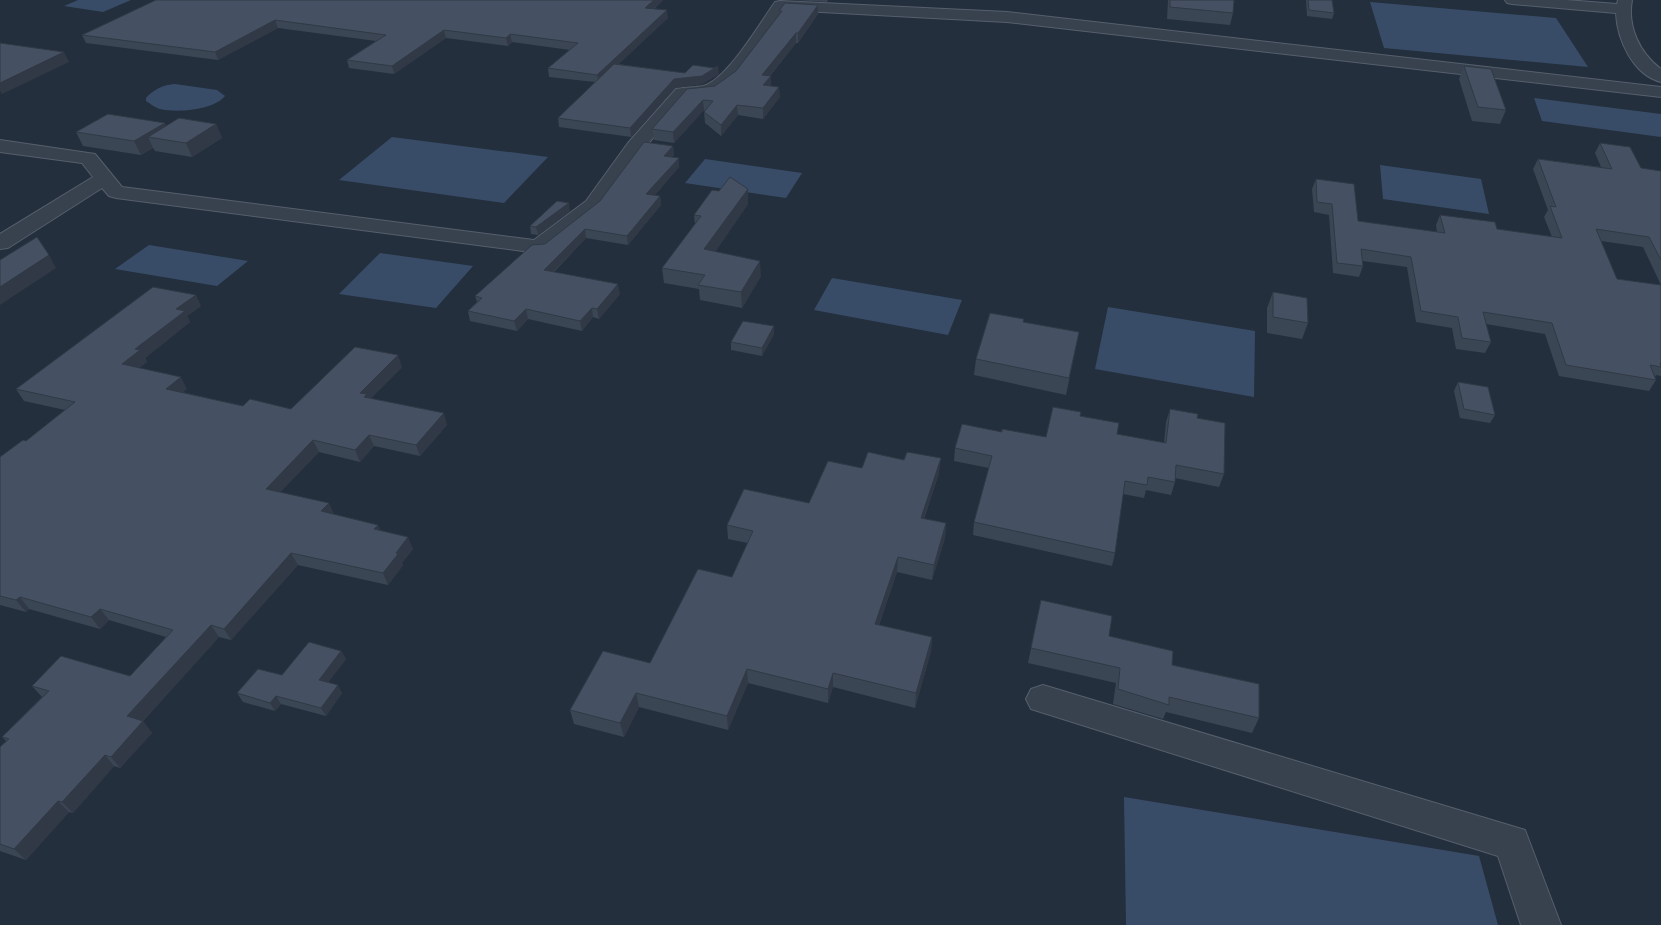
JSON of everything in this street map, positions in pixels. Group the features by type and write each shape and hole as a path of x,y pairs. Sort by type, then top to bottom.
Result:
{"street":[{"path":"760,0 780,5 1007,17 1661,92"},
{"path":"1512,0 1623,5 1632,47 1640,59 1661,77"},
{"path":"0,146 88,158 116,192 538,247 593,205 635,147 682,93 708,91 722,82 738,66 780,5"},
{"path":"0,243 105,178"},
{"path":"1043,699 1512,843 1541,925"}],"water":[{"path":"78,0 131,0 103,12 64,6"},
{"path":"1370,2 1556,18 1588,67 1384,48"},
{"path":"175,84 217,90 225,96 213,105 176,111 156,108 146,101 146,98 156,90 163,86"},
{"path":"1534,98 1661,114 1661,137 1542,121"},
{"path":"392,137 548,157 504,203 339,180"},
{"path":"705,159 802,173 786,198 685,183"},
{"path":"1380,165 1481,179 1489,214 1383,199"},
{"path":"149,245 248,261 217,286 115,269"},
{"path":"380,253 473,266 436,308 339,294"},
{"path":"832,278 962,300 948,335 814,310"},
{"path":"1108,307 1255,331 1254,397 1095,369"},
{"path":"1124,797 1479,856 1498,925 1126,925"}],"building":[{"path":"156,0 654,0 645,8 667,10 597,75 548,68 578,43 510,34 506,38 444,30 392,66 347,60 386,35 275,20 215,52 82,35"},
{"path":"1170,0 1234,0 1233,13 1170,7"},
{"path":"1308,0 1332,0 1334,13 1309,10"},
{"path":"785,3 818,5 798,33 796,33 762,75 771,76 763,85 779,87 763,108 737,105 721,125 704,112 713,101 703,100 673,132 652,129 687,89 715,86 736,71 782,11 779,11"},
{"path":"0,43 64,52 0,83"},
{"path":"614,64 685,73 693,65 714,68 718,66 702,76 674,79 630,128 558,118"},
{"path":"1464,66 1491,69 1506,110 1478,107"},
{"path":"108,114 165,123 134,141 76,132"},
{"path":"179,118 216,124 186,143 148,137"},
{"path":"644,142 673,146 664,156 679,158 646,194 660,196 627,236 585,229 544,270 618,284 597,309 592,308 580,321 526,309 514,321 468,311 482,298 475,296 532,245 545,244 600,201"},
{"path":"1600,143 1630,147 1641,168 1661,171 1661,260 1649,237 1596,229 1617,279 1661,285 1661,367 1650,365 1656,380 1566,365 1552,323 1483,312 1491,342 1462,338 1458,317 1421,311 1411,257 1361,249 1363,266 1337,263 1332,204 1317,202 1316,179 1354,184 1358,221 1445,233 1440,215 1495,222 1497,229 1562,238 1550,206 1556,207 1538,159 1612,169"},
{"path":"730,177 748,189 704,249 760,261 741,292 698,285 705,275 662,268 701,216 694,215 712,190 719,191"},
{"path":"557,201 569,203 536,227 530,226"},
{"path":"37,237 49,255 0,287 0,260"},
{"path":"153,287 196,295 176,309 185,311 135,349 140,350 122,364 181,377 166,389 243,406 250,399 291,409 355,347 398,355 360,393 367,394 364,397 444,413 416,445 369,435 355,450 313,440 266,489 329,503 321,511 378,525 374,529 408,537 396,553 398,554 383,573 291,553 224,629 211,625 127,716 143,721 111,757 105,755 62,802 58,801 14,849 0,844 0,747 9,739 2,737 49,691 32,686 61,656 130,676 173,630 100,609 91,617 20,597 16,600 0,596 0,457 23,440 26,441 75,402 16,389"},
{"path":"1273,292 1307,298 1308,323 1273,317"},
{"path":"990,313 1024,319 1023,322 1079,332 1069,378 976,359"},
{"path":"743,321 774,326 762,348 731,342"},
{"path":"1458,382 1488,387 1495,415 1464,409"},
{"path":"1053,407 1081,412 1080,416 1119,423 1117,434 1166,443 1170,409 1198,414 1197,418 1225,423 1224,474 1176,465 1175,482 1148,477 1147,485 1125,481 1115,553 974,522 992,456 955,448 962,424 1002,432 1002,429 1046,437"},
{"path":"868,452 904,460 907,452 941,458 921,518 946,523 934,565 898,557 875,624 932,637 916,693 833,673 828,689 747,669 727,716 636,693 620,723 570,710 603,651 650,663 698,569 732,577 753,531 727,525 744,489 809,503 828,461 862,468"},
{"path":"1041,600 1112,616 1109,636 1173,651 1172,665 1259,684 1259,718 1169,697 1169,705 1118,689 1120,668 1031,648"},
{"path":"309,642 341,651 319,680 338,685 321,708 276,696 270,703 237,693 258,669 282,675"}]}
